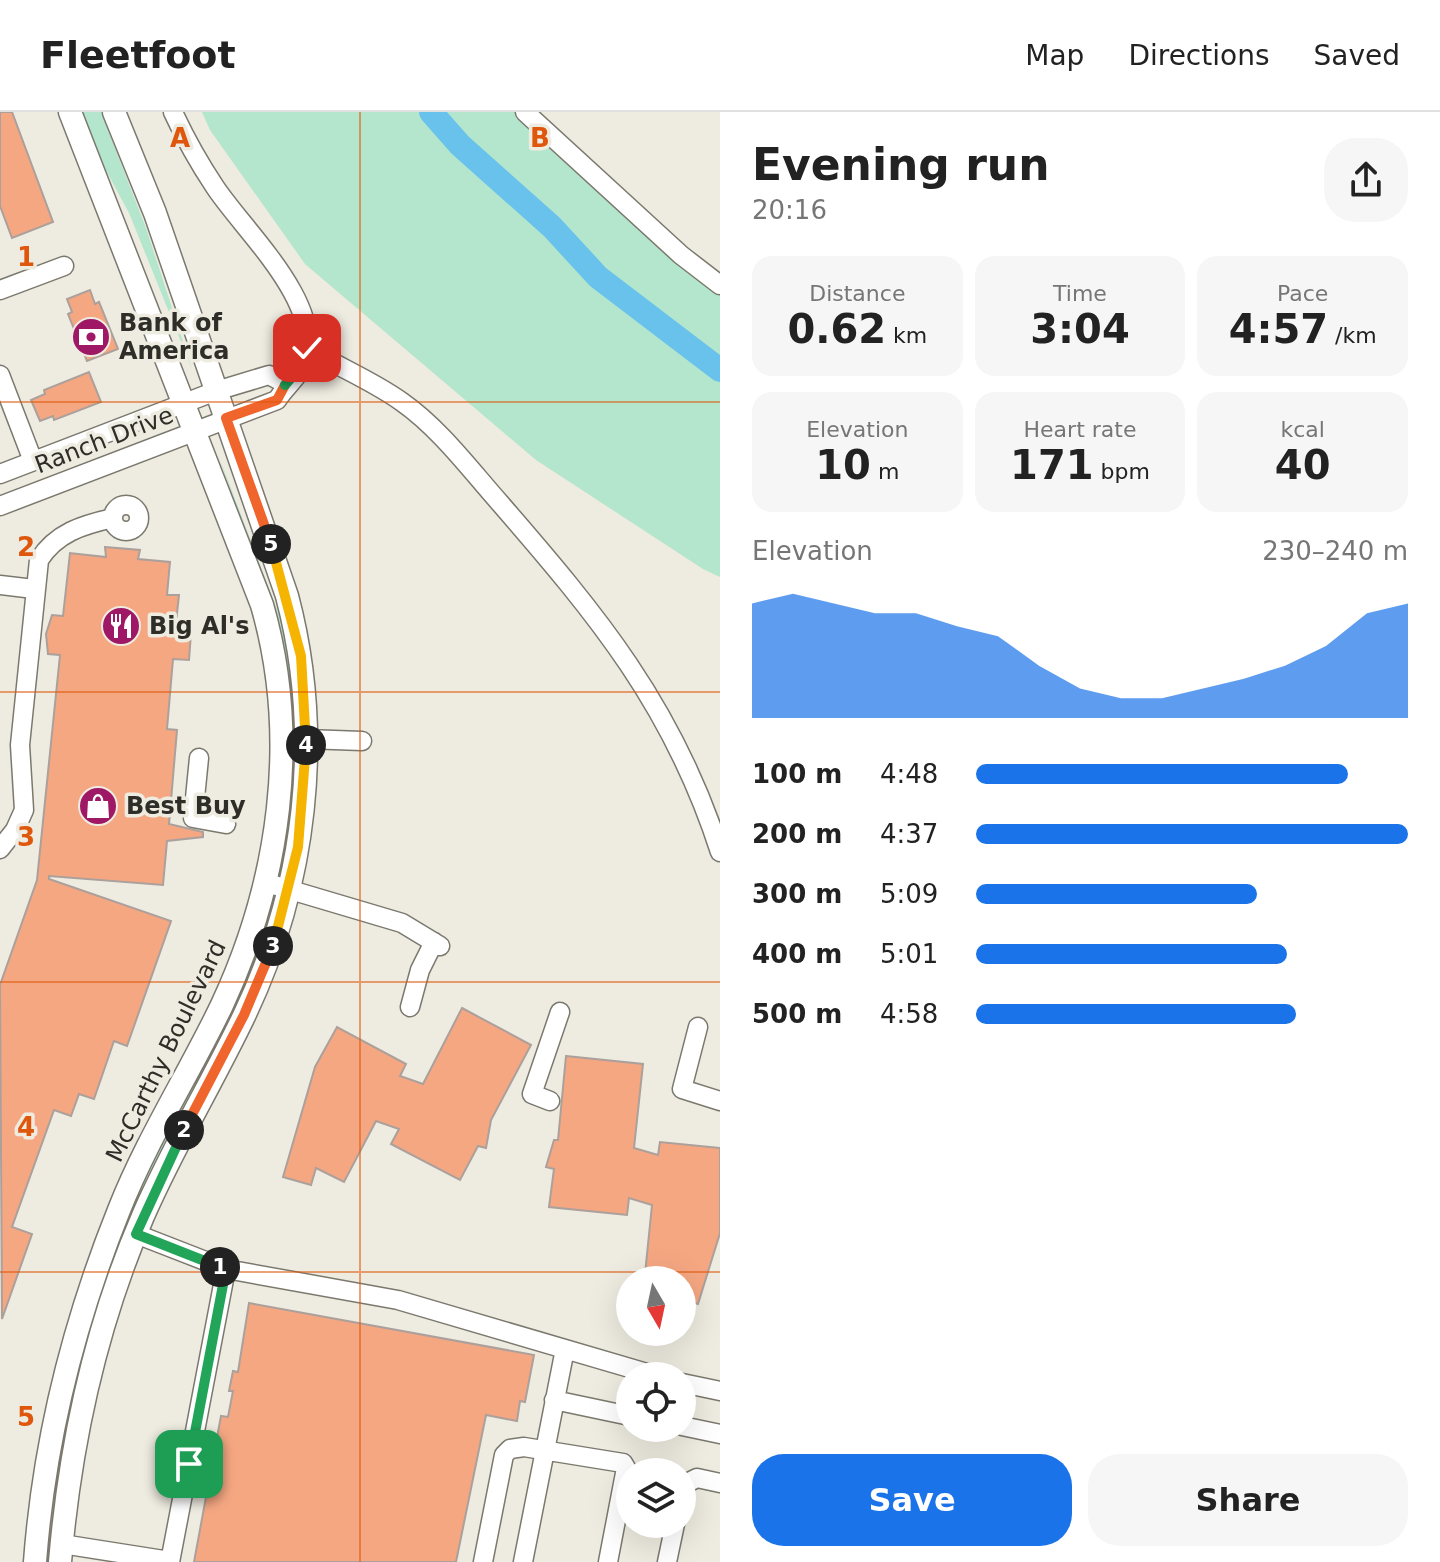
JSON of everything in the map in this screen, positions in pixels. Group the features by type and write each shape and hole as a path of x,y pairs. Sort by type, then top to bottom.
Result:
{"main road":[{"name":"McCarthy Boulevard","path":"35,1562 55,1418 89,1291 138,1167 240,965 267,883 281,761 276,660 249,565 70,112"},
{"name":"McCarthy Boulevard","path":"61,1553 71,1468 89,1379 136,1234 173,1151 244,1015 278,933 304,804 304,690 295,626 155,213 114,112"}],"street":[{"path":"173,112 215,187 280,269 297,296 307,348 403,402 454,451 573,588 646,686 704,803 720,852"},
{"path":"525,112 681,255 720,285"},
{"path":"0,290 64,266"},
{"name":"Ranch Drive","path":"0,506 277,400 305,362 307,348"},
{"path":"0,375 33,461"},
{"name":"Ranch Drive","path":"0,474 216,391 269,375 286,384"},
{"path":"0,849 15,830 24,810 20,745 39,560 52,540 90,523 113,518"},
{"path":"0,585 34,589"},
{"path":"306,739 362,741"},
{"path":"199,758 193,818 226,824"},
{"path":"267,883 402,923 437,944 420,970 410,1007"},
{"path":"550,1101 532,1094 560,1012"},
{"path":"698,1027 682,1089 720,1101"},
{"path":"136,1234 226,1269 398,1300 616,1364"},
{"path":"61,1553 170,1562 226,1269"},
{"path":"523,1562 565,1349"},
{"path":"696,1386 720,1391"},
{"path":"554,1400 616,1413"},
{"path":"696,1429 720,1434"},
{"path":"483,1562 504,1455 510,1449 544,1448 623,1463 626,1468 608,1562"},
{"path":"696,1478 720,1483"},
{"path":"667,1562 672,1538"}],"green space":[{"path":"82,112 101,112 146,228 192,369 129,213 102,163"},
{"path":"202,112 539,112 681,253 720,277 720,577 536,460 305,264 210,130"},
{"path":"219,457 283,625 293,680 297,758 294,784 291,714 253,555"},
{"path":"271,918 257,964 86,1346 116,1252 124,1215"}],"building":[{"path":"0,112 12,112 53,222 12,238 0,206"},
{"path":"90,290 95,304 99,302 118,349 87,361 68,314 72,312 67,299"},
{"path":"89,372 101,402 54,420 53,416 40,421 31,400 45,394 44,390"},
{"path":"105,547 140,550 138,559 170,562 167,595 179,595 175,632 191,633 189,660 173,659 167,729 177,730 169,824 203,832 203,837 167,841 163,885 49,876 49,879 171,921 127,1046 114,1041 94,1099 79,1094 71,1116 54,1110 12,1227 32,1234 2,1319 0,985 37,880 60,655 48,654 46,634 52,615 63,616 70,553 106,557"},
{"path":"462,1008 531,1045 491,1120 486,1148 478,1146 460,1180 391,1144 399,1129 376,1121 344,1182 316,1168 311,1185 283,1177 315,1067 337,1027 406,1064 400,1076 423,1084"},
{"path":"566,1056 643,1064 634,1148 658,1155 660,1142 720,1148 720,1233 698,1304 696,1266 646,1266 652,1205 629,1198 627,1215 549,1207 554,1169 546,1167 554,1140 558,1140"},
{"path":"249,1303 534,1355 525,1402 520,1401 517,1421 486,1415 456,1562 194,1562 221,1416 228,1417 233,1391 229,1391 233,1371 238,1372"}],"waterway":[{"path":"431,112 460,145 552,227 598,277 720,370"}],"place":[{"name":"Bank of America","path":"91,337"},
{"name":"Big Al's","path":"121,626"},
{"name":"Best Buy","path":"98,806"}],"route":[{"path":"189,1464 226,1269 136,1234 160,1177 263,974 278,933 298,847 306,762 301,656 287,596 226,418 277,400 305,362 307,348"}]}
